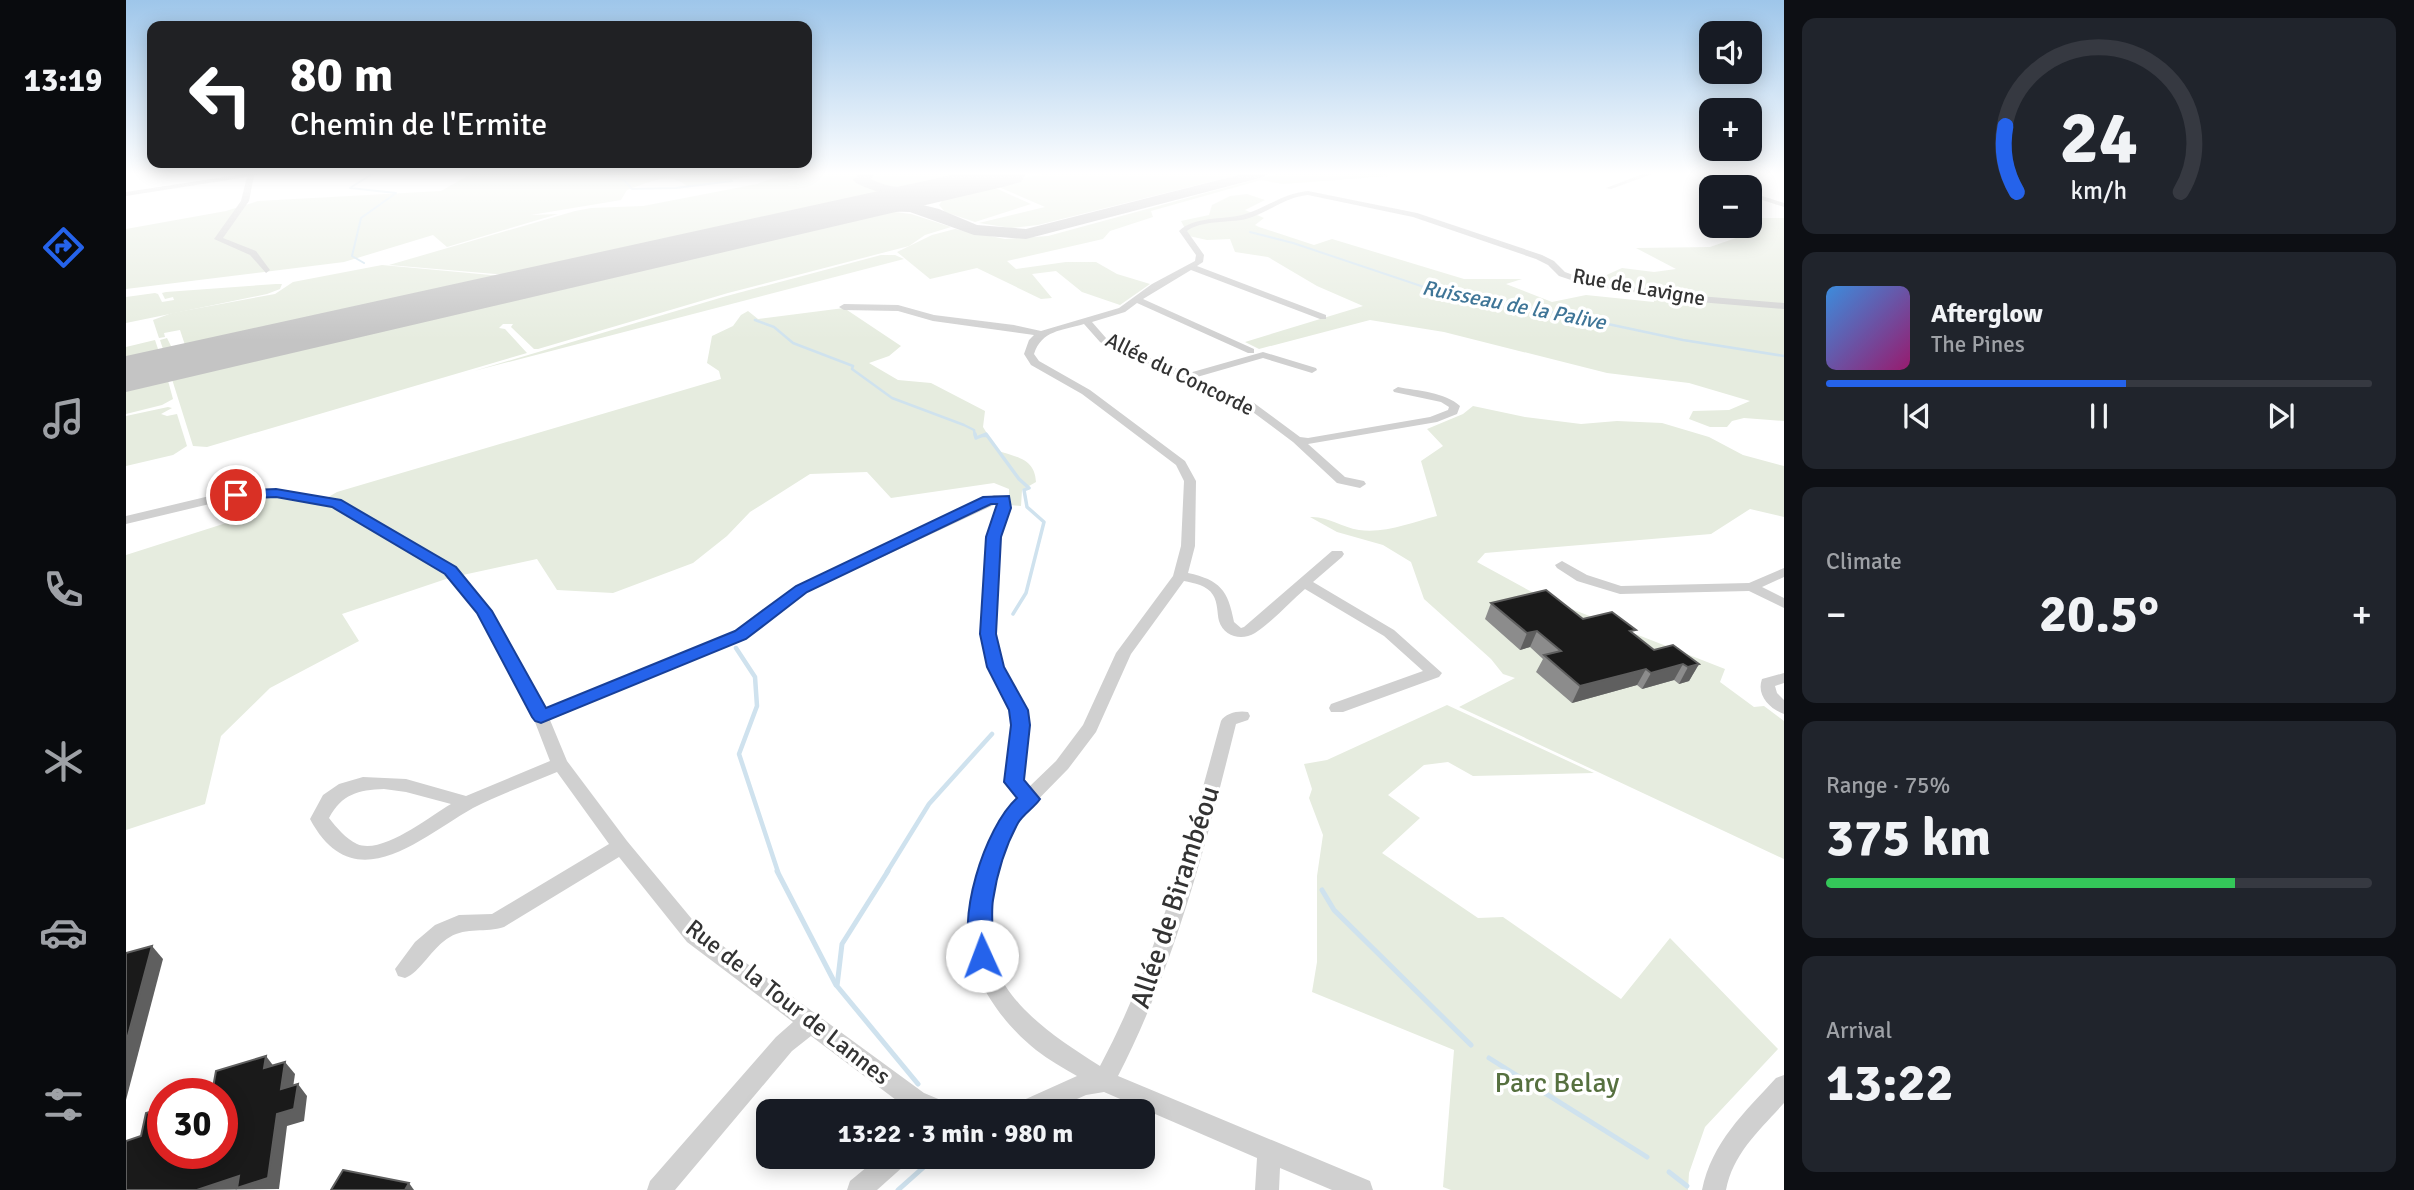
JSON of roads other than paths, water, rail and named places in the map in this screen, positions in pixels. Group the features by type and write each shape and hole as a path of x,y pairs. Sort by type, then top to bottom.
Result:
{"street":[{"path":"225,230 218,239 253,254 266,270"},
{"name":"Rue de Lavigne","path":"1185,230 1183,231 1200,255 1199,262 1192,268"},
{"name":"Rue de Lavigne","path":"1459,230 1545,260 1562,274 1586,282 1699,299 1784,306"},
{"path":"1323,317 1192,268 1155,286 1111,316 1041,334 1034,340 1030,358 1097,400 1181,463 1187,471 1190,481 1188,546 1180,576 1124,653 1090,727 1062,765 1012,815 997,847 982,899 979,936 982,956 997,993 1043,1042 1104,1081 1361,1190"},
{"path":"1137,300 1251,351"},
{"path":"845,307 898,308 933,318 1041,334"},
{"name":"Allée du Concorde","path":"1087,322 1103,340 1114,347 1188,376 1250,405 1297,440 1341,480 1360,484"},
{"path":"1188,376 1263,355 1312,370"},
{"path":"1297,440 1308,441 1433,420 1454,412 1455,407 1444,400 1398,390"},
{"name":"Rue de la Tour de Lannes","path":"126,520 254,492 336,503 450,570 484,611 541,717 561,764 621,846 694,936 913,1099"},
{"path":"541,717 740,635 802,589 988,500 1004,499 1004,508 994,537 988,634 995,667 1018,710 1021,725 1014,782 1030,799"},
{"path":"1180,576 1200,579 1222,593 1227,624 1240,634 1249,630 1337,554"},
{"path":"1562,565 1582,578 1620,590 1751,587 1784,572"},
{"path":"1304,583 1389,633 1434,673 1337,708"},
{"path":"1751,587 1784,604"},
{"path":"1784,678 1767,683 1770,698 1784,708"},
{"name":"Allée de Birambéou","path":"1104,1081 1126,1042 1148,992 1192,863 1229,721 1242,716"},
{"path":"467,803 383,782 363,782 339,793 322,808 318,819 354,852 367,853 388,848 467,803 561,764"},
{"path":"405,969 423,944 441,932 461,923 483,925 497,921 621,846"},
{"path":"659,1190 785,1044 800,1030 813,1024"},
{"path":"1052,1099 1085,1084 1104,1081"},
{"path":"1714,1190 1716,1171 1723,1154 1784,1086"},
{"path":"1267,1190 1269,1151"},
{"path":"859,1190 883,1169"}],"waterway":[{"path":"358,230 352,256 364,263"},
{"name":"Ruisseau de la Palive","path":"1250,232 1293,243 1427,288"},
{"name":"Ruisseau de la Palive","path":"1422,287 1449,296 1542,310 1683,340 1784,356"},
{"path":"755,320 774,327 793,343 853,366 852,369 892,398 964,425 974,430 975,436"},
{"path":"975,434 976,438 986,434 1019,479 1029,488 1024,490 1027,507 1044,522 1026,593 1013,614"},
{"path":"982,436 987,436"},
{"path":"736,648 755,677 757,706 739,754 778,872"},
{"path":"887,872 929,804 992,734"},
{"path":"777,871 836,985"},
{"path":"888,871 842,944 837,986 918,1084"},
{"path":"1322,890 1334,910 1471,1045"},
{"path":"1489,1058 1647,1157"},
{"path":"898,1190 922,1169"},
{"path":"1669,1172 1687,1186"}],"park label":[{"name":"Parc Belay","path":"1557,1083"}]}
